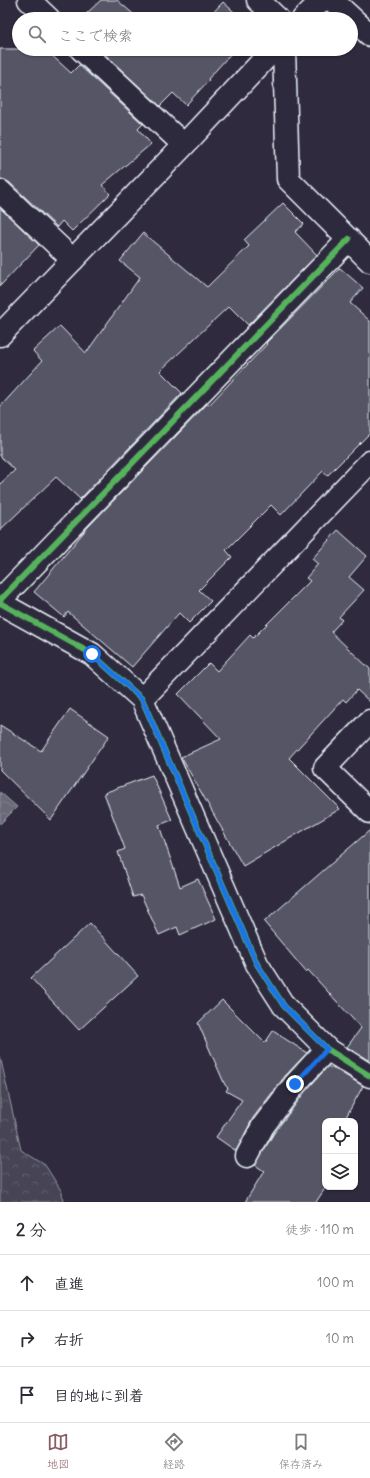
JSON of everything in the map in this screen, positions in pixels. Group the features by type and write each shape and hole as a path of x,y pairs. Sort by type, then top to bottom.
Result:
{"street":[{"path":"29,0 42,12"},
{"path":"258,0 271,12"},
{"path":"310,12 322,0"},
{"path":"332,0 345,12"},
{"path":"358,24 370,35"},
{"path":"89,56 184,145"},
{"path":"0,335 184,145 267,56"},
{"path":"284,56 288,179 370,261"},
{"path":"0,191 73,260"},
{"path":"348,239 0,602 92,654 142,699 257,964 284,1006 327,1049 370,1076"},
{"path":"142,699 370,462"},
{"path":"370,721 325,768 370,812"},
{"path":"247,1156 264,1126 295,1084 327,1049"}],"green space":[{"path":"0,1056 21,1150 45,1165 62,1192 63,1202 0,1202"}],"water":[{"path":"0,792 17,807 0,824"}],"building":[{"path":"101,0 117,0 131,12 88,12"},
{"path":"223,2 234,12 214,12"},
{"path":"0,49 12,49 12,56 53,56 71,73 79,65 143,124 138,129 151,144 102,185 110,194 72,231 62,221 57,227 9,182 0,179"},
{"path":"106,56 229,56 186,105 173,93 160,106"},
{"path":"283,203 304,224 295,232 317,255 248,325 229,306 160,371 182,393 80,499 56,477 0,530 0,484 15,470 0,456 0,407 42,361 33,351 60,326 86,353 140,277 120,261 143,233 207,287 249,246 244,240"},
{"path":"0,208 39,245 0,286"},
{"path":"340,268 363,288 350,303 370,321 370,433 327,476 323,471 281,515 271,505 226,550 232,557 199,590 211,601 189,623 179,613 132,667 68,612 64,617 34,592 88,527 207,404 209,405 267,344 266,343"},
{"path":"338,530 367,556 349,577 364,590 339,617 342,620 331,632 370,669 370,702 357,690 346,702 343,699 289,758 340,809 243,866 181,757 221,739 178,694 209,663 217,671 250,635 253,638 310,581 306,578 318,564 312,559"},
{"path":"70,709 109,736 51,820 0,770 0,725 41,751"},
{"path":"152,775 172,820 159,825 180,887 198,879 216,919 180,935 177,927 159,935 141,895 133,897 118,852 125,849 104,793"},
{"path":"370,830 370,1061 347,1047 361,1028 308,970 306,972 264,922"},
{"path":"90,923 138,976 79,1030 31,978"},
{"path":"222,1000 265,1043 273,1031 307,1053 285,1076 253,1118 236,1151 216,1137 242,1100 226,1091 228,1088 225,1085 198,1023"},
{"path":"328,1066 363,1086 346,1117 348,1118 322,1118 322,1190 324,1190 316,1202 245,1202 264,1171 255,1165 274,1133 305,1092"}],"cycle path":[{"path":"0,600 349,239"},
{"path":"0,603 92,654 142,699 257,964 284,1006 327,1049 370,1076"}],"route":[{"path":"92,654 142,699 173,767 257,964 284,1006 327,1049 295,1084"}]}
